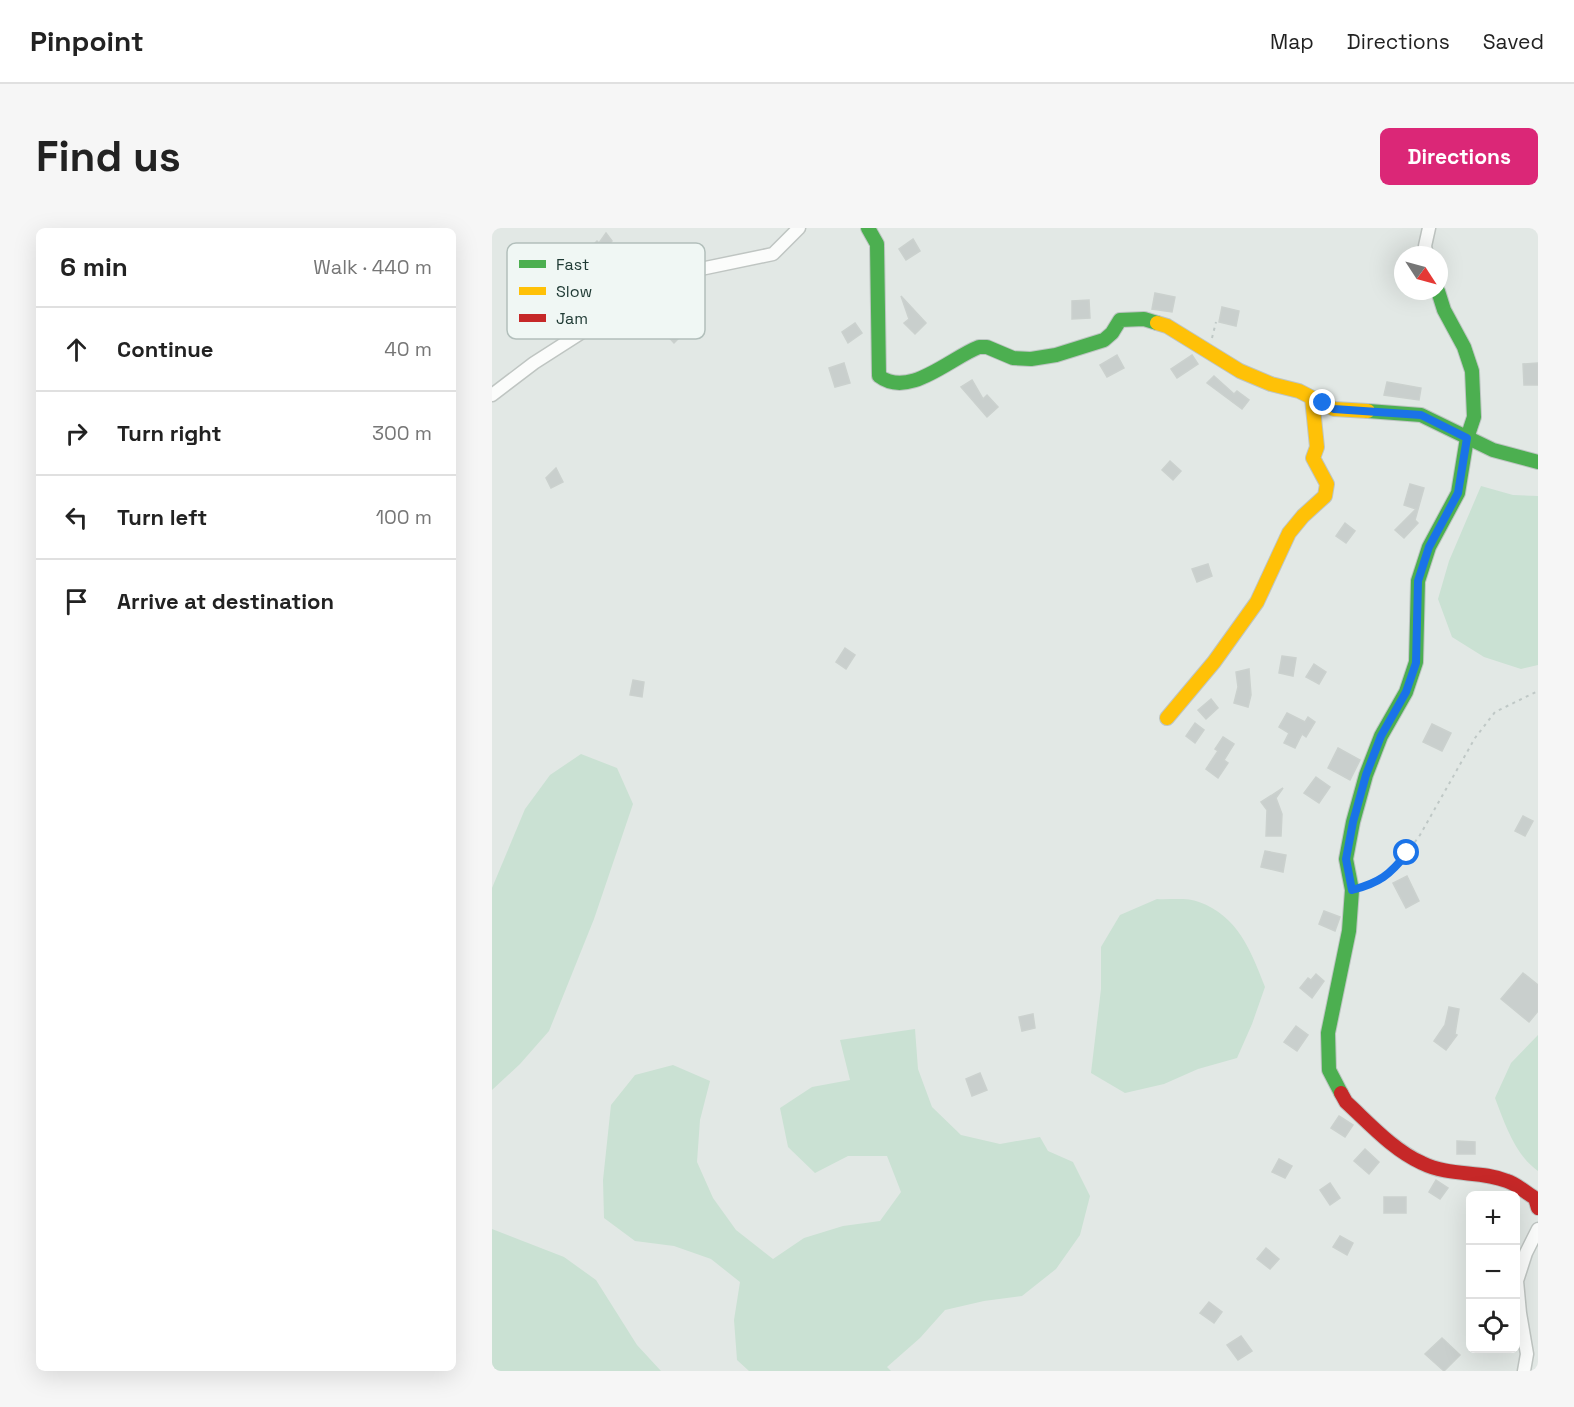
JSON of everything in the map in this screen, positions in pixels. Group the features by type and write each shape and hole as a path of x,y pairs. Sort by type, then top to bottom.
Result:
{"street":[{"path":"705,268 773,254 798,228"},
{"path":"868,228 877,244 879,376 892,384 903,384 939,369 980,346 990,347 1015,358 1028,360 1057,356 1083,346 1098,344 1110,336 1120,320 1144,319 1167,326 1240,371 1271,384 1299,391 1334,409 1421,415 1493,450 1538,462"},
{"path":"1425,246 1429,228"},
{"path":"1441,300 1464,347 1472,371 1474,417 1467,438 1458,493 1429,547 1418,581 1416,663 1406,692 1381,736 1366,775 1353,822 1346,859 1352,890 1349,931 1328,1033 1329,1070 1346,1102 1396,1146 1421,1162 1450,1173 1479,1175 1508,1181 1534,1198 1538,1208"},
{"path":"492,395 534,363 572,339"},
{"path":"1167,718 1196,686 1258,600 1286,538 1303,515 1325,496 1327,484 1313,458 1317,447 1312,398"},
{"path":"1524,1371 1527,1354 1520,1313 1518,1281 1526,1253 1538,1229"}],"path":[{"path":"1352,890 1373,884 1394,870 1420,835 1475,738 1495,712 1538,691"}],"green space":[{"path":"1481,486 1513,495 1538,496 1538,665 1521,669 1484,657 1452,637 1438,599 1449,561"},
{"path":"581,754 617,768 633,804 594,919 549,1031 520,1064 492,1090 492,888 525,809 550,775"},
{"path":"1157,899 1194,900 1224,916 1248,948 1265,987 1237,1058 1198,1069 1164,1084 1125,1093 1091,1073 1101,989 1101,947 1120,915"},
{"path":"915,1029 918,1069 932,1107 961,1135 1000,1144 1040,1137 1048,1151 1073,1162 1090,1196 1080,1235 1056,1269 1022,1296 984,1301 945,1310 920,1338 887,1367 891,1371 749,1371 737,1360 734,1320 740,1282 711,1259 674,1246 635,1241 604,1218 603,1180 611,1105 635,1075 673,1065 710,1081 700,1120 697,1162 713,1198 736,1230 773,1259 804,1238 843,1226 880,1221 901,1192 887,1156 848,1156 815,1173 788,1147 780,1108 812,1087 850,1080 840,1040"},
{"path":"1538,1035 1538,1171 1517,1148 1495,1098 1511,1063"},
{"path":"492,1229 564,1257 596,1280 637,1345 661,1371 492,1371"}],"building":[{"path":"606,233 612,241 610,243 599,243"},
{"path":"913,239 920,251 906,260 899,249"},
{"path":"1155,293 1175,297 1172,312 1152,309"},
{"path":"901,296 926,323 915,334 904,323 909,319"},
{"path":"1089,300 1090,318 1072,319 1072,301"},
{"path":"1222,307 1239,311 1236,326 1219,322"},
{"path":"855,323 862,333 848,343 842,332"},
{"path":"1117,355 1124,368 1107,377 1100,365"},
{"path":"1192,355 1198,364 1177,378 1171,369"},
{"path":"844,363 850,383 835,387 829,368"},
{"path":"1538,363 1538,385 1524,385 1523,364"},
{"path":"1214,376 1234,394 1237,391 1249,400 1242,409 1207,383"},
{"path":"972,380 983,399 987,395 998,407 987,417 961,387"},
{"path":"1387,382 1421,388 1419,400 1384,395"},
{"path":"1170,461 1181,471 1173,480 1162,470"},
{"path":"556,468 563,482 551,488 546,478"},
{"path":"1410,484 1424,488 1415,520 1418,523 1404,538 1395,530 1416,509 1404,505"},
{"path":"1345,523 1355,531 1346,543 1336,536"},
{"path":"1208,564 1212,576 1197,582 1192,569"},
{"path":"845,648 855,655 846,669 836,662"},
{"path":"1282,656 1296,658 1293,676 1279,673"},
{"path":"1314,664 1326,672 1319,684 1306,677"},
{"path":"1249,669 1251,695 1248,707 1234,703 1238,687 1236,672"},
{"path":"633,680 644,682 642,697 630,695"},
{"path":"1211,699 1218,708 1206,719 1198,710"},
{"path":"1287,713 1305,722 1308,717 1315,722 1306,737 1302,734 1295,748 1284,743 1289,733 1279,727"},
{"path":"1195,723 1204,730 1195,743 1186,736"},
{"path":"1432,724 1451,733 1442,751 1423,742"},
{"path":"1223,737 1234,744 1224,760 1228,763 1218,778 1206,769 1218,751 1215,749"},
{"path":"1338,748 1360,760 1350,780 1328,768"},
{"path":"1316,777 1330,787 1319,803 1304,793"},
{"path":"1283,788 1276,798 1282,814 1281,836 1266,836 1267,810 1261,802"},
{"path":"1523,816 1533,821 1525,836 1515,831"},
{"path":"1265,851 1286,855 1283,872 1261,867"},
{"path":"1407,876 1419,901 1406,908 1393,883"},
{"path":"1324,911 1340,917 1335,931 1319,924"},
{"path":"1523,973 1538,985 1538,1011 1529,1022 1501,999"},
{"path":"1316,974 1324,981 1312,998 1300,988 1308,978 1311,980"},
{"path":"1449,1007 1459,1009 1455,1034 1457,1035 1446,1050 1434,1041 1445,1025"},
{"path":"1033,1014 1035,1028 1022,1031 1019,1017"},
{"path":"1296,1026 1308,1035 1297,1051 1284,1042"},
{"path":"980,1073 987,1090 972,1096 966,1079"},
{"path":"1339,1116 1353,1125 1345,1137 1331,1128"},
{"path":"1457,1141 1475,1142 1475,1154 1457,1154"},
{"path":"1365,1149 1379,1162 1369,1174 1354,1161"},
{"path":"1279,1159 1292,1166 1285,1178 1272,1172"},
{"path":"1436,1180 1448,1188 1440,1199 1429,1192"},
{"path":"1330,1183 1340,1198 1330,1205 1320,1190"},
{"path":"1384,1197 1406,1197 1406,1213 1384,1213"},
{"path":"1340,1236 1353,1243 1347,1255 1333,1247"},
{"path":"1266,1248 1279,1259 1270,1269 1257,1259"},
{"path":"1209,1302 1222,1312 1214,1323 1200,1313"},
{"path":"1241,1336 1252,1351 1238,1360 1227,1345"},
{"path":"1442,1338 1460,1355 1444,1371 1425,1354"}],"traffic: fast":[{"path":"868,228 877,244 879,376 891,382 903,383 916,380 979,347 987,347 1013,358 1031,359 1056,355 1104,340 1112,333 1120,320 1144,319 1157,323"},
{"path":"1341,1093 1329,1070 1328,1033 1349,931 1352,890 1346,859 1353,822 1366,775 1381,736 1406,692 1416,662 1418,581 1429,547 1458,493 1467,438 1474,417 1472,371 1464,347 1441,300"},
{"path":"1368,411 1421,415 1493,450 1538,462"}],"traffic: slow":[{"path":"1157,323 1167,326 1240,371 1271,384 1299,391 1334,409 1368,411"},
{"path":"1167,718 1214,662 1257,602 1289,533 1303,516 1325,496 1327,484 1313,458 1317,447 1312,398"}],"traffic: jam":[{"path":"1341,1093 1346,1102 1391,1144 1411,1158 1443,1170 1511,1182 1535,1198 1538,1208"}],"route":[{"path":"1323,403 1334,409 1421,415 1467,438 1458,493 1429,547 1418,581 1416,663 1406,692 1381,736 1366,775 1353,822 1346,859 1352,890 1373,884 1394,870 1407,853"}]}
